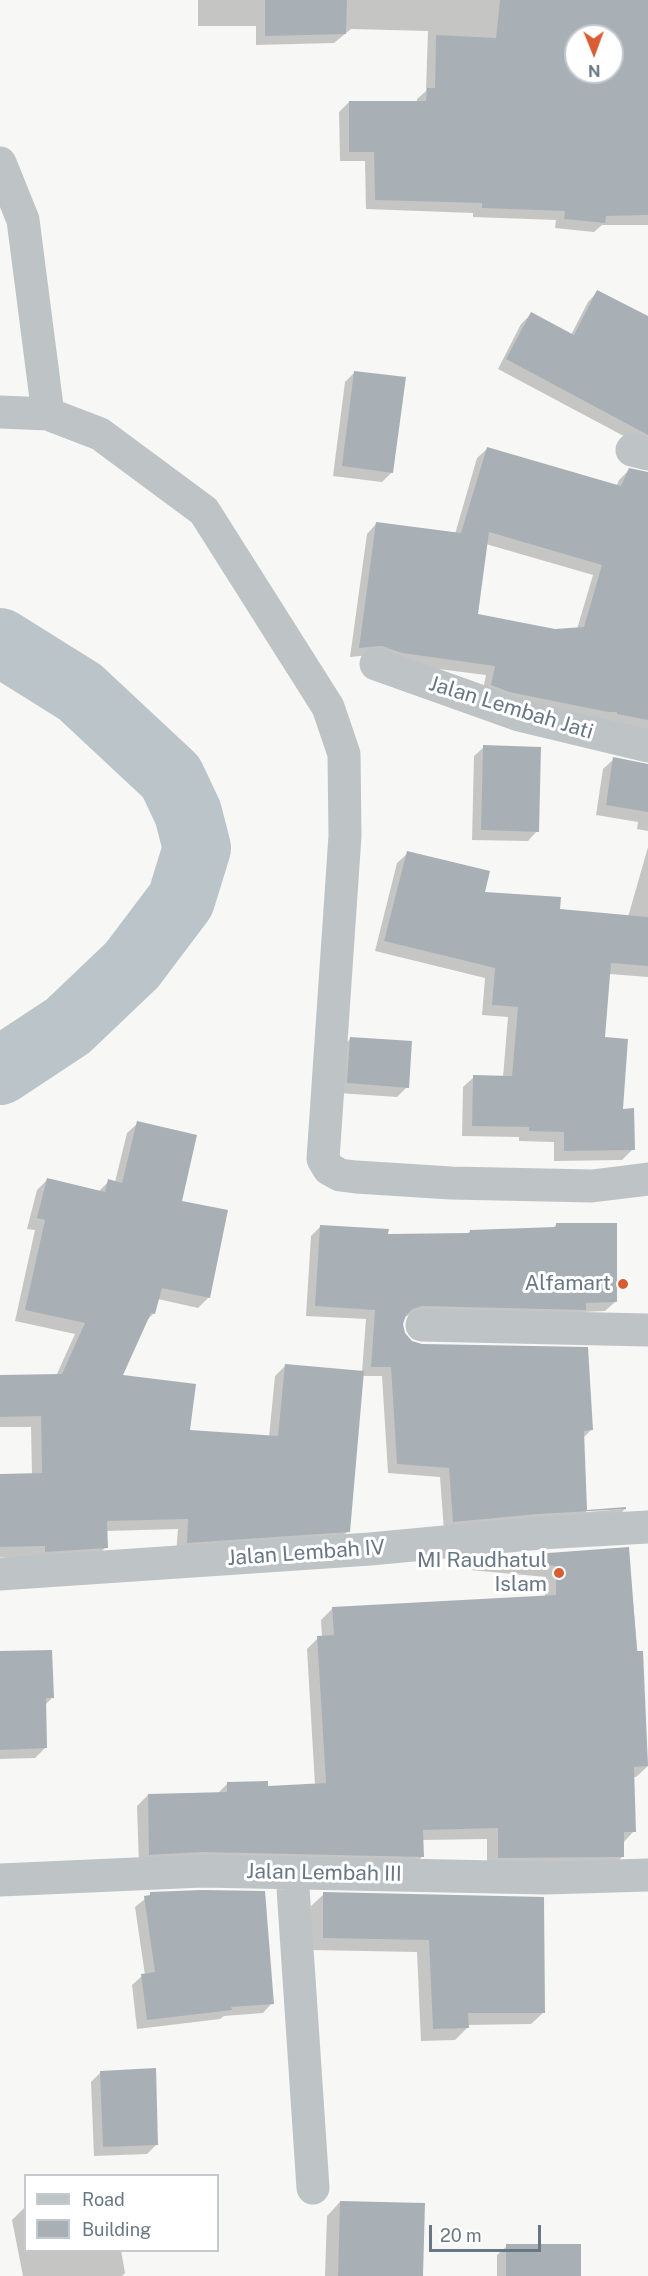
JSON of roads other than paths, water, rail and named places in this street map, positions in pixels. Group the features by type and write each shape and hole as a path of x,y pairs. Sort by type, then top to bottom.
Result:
{"street":[{"path":"0,163 23,220 48,414"},
{"path":"0,412 48,414 100,434 204,511 328,707 344,754 345,836 323,1159 329,1168 340,1175 356,1177 451,1183 592,1186 648,1179"},
{"name":"Jalan Lembah Jati","path":"376,664 519,715 648,746"},
{"path":"422,1325 648,1330"},
{"name":"Jalan Lembah IV","path":"0,1574 358,1550 540,1533 648,1527"},
{"name":"Jalan Lembah III","path":"0,1880 202,1871 546,1878 648,1875"},
{"path":"292,1873 313,2188"}],"waterway":[{"path":"0,642 80,692 171,777 188,813 197,848 181,900 132,965 68,1026 0,1071"}],"place":[{"name":"Alfamart","path":"623,1284"},
{"name":"MI Raudhatul Islam","path":"559,1573"}]}
